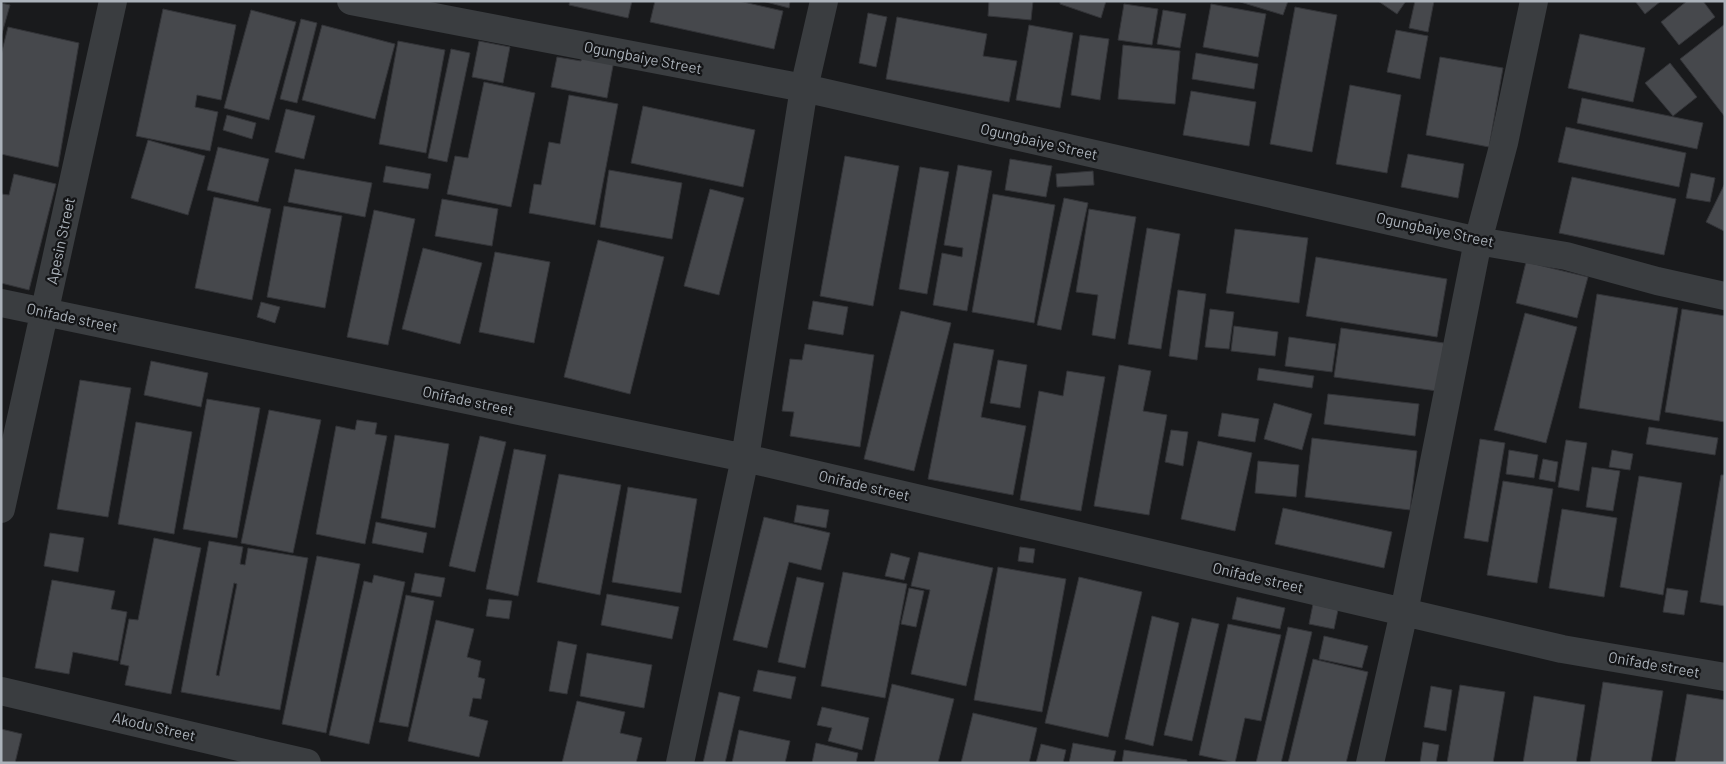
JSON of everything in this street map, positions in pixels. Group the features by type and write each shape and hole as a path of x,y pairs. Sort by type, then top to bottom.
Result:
{"street":[{"name":"Apesin Street","path":"1,509 113,1"},
{"name":"Ogungbaiye Street","path":"351,1 804,88 1478,241 1566,256 1657,281 1725,296"},
{"path":"680,763 745,458 804,88 824,1"},
{"path":"1370,763 1404,612 1478,241 1504,143 1534,1"},
{"name":"Onifade street","path":"1,303 745,458 1562,649 1725,677"},
{"name":"Akodu Street","path":"1,691 307,763"}],"building":[{"path":"570,1 632,1 628,18 569,5"},
{"path":"655,1 739,1 783,11 774,49 650,22"},
{"path":"762,1 790,1 789,8"},
{"path":"989,1 1033,1 1031,20 988,16"},
{"path":"1060,1 1106,1 1101,18 1060,4"},
{"path":"1237,1 1288,1 1283,15"},
{"path":"1378,1 1406,1 1397,14"},
{"path":"1415,1 1434,1 1428,32 1409,28"},
{"path":"1635,1 1661,1 1645,14"},
{"path":"1687,1 1703,1 1715,17 1679,45 1661,22"},
{"path":"1,3 10,5 1,37"},
{"path":"1124,4 1158,9 1152,45 1118,40"},
{"path":"1211,4 1266,14 1258,57 1203,47"},
{"path":"1295,7 1337,15 1312,152 1270,144"},
{"path":"163,9 236,25 221,100 197,95 195,107 218,112 210,151 136,136"},
{"path":"251,10 296,22 269,120 224,108"},
{"path":"1163,10 1186,14 1180,48 1157,44"},
{"path":"868,13 887,17 876,67 859,63"},
{"path":"897,17 987,34 983,56 1017,61 1009,102 886,79"},
{"path":"301,19 317,23 297,103 280,99"},
{"path":"1725,24 1725,117 1680,59"},
{"path":"322,25 395,44 375,119 302,100"},
{"path":"1029,25 1073,33 1060,108 1016,100"},
{"path":"8,27 79,43 58,167 1,154 1,55"},
{"path":"1396,30 1428,36 1420,79 1387,72"},
{"path":"1580,34 1645,48 1633,102 1568,88"},
{"path":"1080,35 1109,39 1100,100 1071,95"},
{"path":"398,41 445,50 426,153 379,144"},
{"path":"479,41 510,47 503,83 472,77"},
{"path":"1123,45 1180,51 1175,104 1118,99"},
{"path":"451,49 470,53 447,162 428,158"},
{"path":"583,49 615,55 607,98 551,87 557,57 581,61"},
{"path":"1196,53 1258,64 1254,89 1192,79"},
{"path":"1440,57 1503,68 1489,147 1426,135"},
{"path":"1670,63 1697,97 1673,116 1645,83"},
{"path":"484,82 535,93 511,207 447,194 455,156 468,158"},
{"path":"1350,85 1401,95 1387,173 1336,164"},
{"path":"1191,91 1256,102 1249,146 1183,135"},
{"path":"569,95 618,104 595,225 529,213 534,184 541,185 549,142 560,144"},
{"path":"1582,98 1703,123 1697,149 1577,123"},
{"path":"643,106 755,130 743,187 631,163"},
{"path":"286,109 315,116 304,159 275,152"},
{"path":"227,115 256,123 252,139 223,130"},
{"path":"1566,127 1686,153 1679,187 1558,162"},
{"path":"148,140 205,156 188,215 131,198"},
{"path":"218,147 269,159 258,202 207,190"},
{"path":"1408,154 1464,164 1458,198 1401,187"},
{"path":"845,156 899,166 873,306 820,296"},
{"path":"1010,159 1052,166 1046,197 1005,190"},
{"path":"958,165 992,171 967,311 933,305 942,253 962,257 963,248 944,245"},
{"path":"386,166 431,174 428,189 383,182"},
{"path":"920,167 949,172 927,294 899,289"},
{"path":"295,169 372,183 365,217 288,202"},
{"path":"609,170 682,183 672,239 600,227"},
{"path":"1093,171 1094,185 1057,187 1056,174"},
{"path":"1691,173 1715,178 1710,202 1686,198"},
{"path":"14,174 56,184 29,290 1,283 1,194 9,195"},
{"path":"1572,177 1676,199 1664,255 1559,233"},
{"path":"1725,183 1725,229 1724,231 1706,222"},
{"path":"710,189 744,198 719,295 684,286"},
{"path":"993,194 1055,205 1034,323 972,312"},
{"path":"214,197 271,209 252,300 195,288"},
{"path":"1064,198 1088,203 1061,330 1037,325"},
{"path":"442,199 498,209 492,246 435,236"},
{"path":"284,206 342,216 325,308 267,297"},
{"path":"1089,209 1136,217 1115,339 1092,335 1098,295 1076,292"},
{"path":"374,210 415,219 388,345 347,337"},
{"path":"1147,228 1180,234 1161,349 1128,344"},
{"path":"1235,229 1308,238 1299,303 1226,293"},
{"path":"598,240 664,257 630,394 564,377"},
{"path":"423,248 482,263 460,344 402,329"},
{"path":"495,252 550,262 534,343 479,332"},
{"path":"1316,257 1447,279 1437,337 1306,316"},
{"path":"1526,262 1588,277 1577,318 1516,303"},
{"path":"1178,290 1206,294 1197,360 1169,356"},
{"path":"1597,294 1678,308 1659,421 1579,408"},
{"path":"813,301 848,307 843,335 808,329"},
{"path":"261,302 280,307 275,323 257,317"},
{"path":"1210,309 1234,312 1229,349 1205,347"},
{"path":"1682,309 1725,316 1725,422 1665,412"},
{"path":"901,311 951,323 914,471 864,459"},
{"path":"1525,313 1577,327 1546,443 1494,430"},
{"path":"1234,326 1278,332 1275,356 1231,351"},
{"path":"1341,328 1444,343 1437,391 1334,377"},
{"path":"1289,337 1336,344 1332,372 1285,366"},
{"path":"954,343 994,350 981,417 1026,426 1013,495 928,479"},
{"path":"805,344 874,355 860,447 790,436 794,412 782,411 790,359 802,360"},
{"path":"998,360 1027,365 1020,408 990,403"},
{"path":"151,361 208,373 201,407 144,395"},
{"path":"1119,365 1151,371 1143,411 1167,415 1149,515 1094,506"},
{"path":"1259,368 1314,376 1312,388 1257,380"},
{"path":"1067,371 1105,377 1081,511 1020,500 1039,391 1063,396"},
{"path":"80,380 131,388 108,517 57,509"},
{"path":"1328,394 1419,404 1415,436 1324,424"},
{"path":"207,399 260,408 237,538 183,529"},
{"path":"1274,403 1312,414 1302,450 1264,439"},
{"path":"269,410 321,420 293,553 241,543"},
{"path":"1222,413 1259,419 1255,442 1218,436"},
{"path":"357,420 377,423 375,434 387,436 365,544 316,534 336,426 355,430"},
{"path":"136,422 192,432 174,534 118,524"},
{"path":"1649,427 1718,438 1715,455 1646,444"},
{"path":"1171,430 1188,432 1183,466 1165,462"},
{"path":"395,435 449,444 435,528 381,518"},
{"path":"480,436 506,442 475,572 449,566"},
{"path":"1312,438 1417,451 1410,510 1305,497"},
{"path":"1480,439 1505,443 1488,542 1464,538"},
{"path":"1566,440 1587,443 1579,491 1558,487"},
{"path":"1198,441 1252,453 1235,531 1181,519"},
{"path":"514,449 546,455 518,596 486,589"},
{"path":"1509,450 1538,455 1534,478 1506,474"},
{"path":"1612,450 1633,454 1630,470 1609,467"},
{"path":"1543,459 1558,462 1555,482 1539,479"},
{"path":"1258,461 1299,465 1296,497 1255,493"},
{"path":"1592,467 1620,471 1613,511 1586,507"},
{"path":"559,474 621,485 600,595 537,582"},
{"path":"1721,475 1725,475 1725,606 1700,602"},
{"path":"1639,476 1682,483 1663,595 1620,587"},
{"path":"1503,481 1553,489 1537,583 1487,575"},
{"path":"628,487 697,499 681,593 612,582"},
{"path":"797,505 829,510 826,528 794,522"},
{"path":"1283,508 1392,532 1384,568 1275,544"},
{"path":"1562,509 1617,518 1604,597 1549,588"},
{"path":"764,517 830,533 821,570 789,562 767,648 733,640"},
{"path":"376,522 427,533 423,553 372,543"},
{"path":"50,533 84,538 78,572 44,566"},
{"path":"154,538 201,548 171,694 125,685 129,666 120,664 129,619 138,620"},
{"path":"209,541 243,547 240,564 245,565 248,548 308,558 280,710 181,692","holes":["234,583 237,584 219,676 216,675"]},
{"path":"1020,547 1035,549 1033,563 1018,561"},
{"path":"919,552 993,568 966,686 911,674 930,590 911,586"},
{"path":"891,553 910,558 904,580 885,576"},
{"path":"317,556 360,564 326,733 282,724"},
{"path":"998,567 1066,579 1042,712 974,700"},
{"path":"843,572 907,584 885,698 821,686"},
{"path":"415,573 445,578 441,597 411,592"},
{"path":"374,575 405,582 369,744 329,735 364,581 372,583"},
{"path":"797,577 824,583 805,668 778,662"},
{"path":"1079,577 1142,592 1108,737 1045,723"},
{"path":"52,580 115,591 111,609 127,612 118,661 73,652 69,674 35,668"},
{"path":"909,588 924,591 916,627 901,624"},
{"path":"1667,588 1688,591 1684,615 1663,612"},
{"path":"607,594 679,607 672,639 601,625"},
{"path":"406,595 434,601 408,727 379,722"},
{"path":"1237,597 1285,608 1280,629 1232,619"},
{"path":"489,599 512,601 509,619 486,616"},
{"path":"1313,604 1338,610 1334,629 1309,624"},
{"path":"1152,616 1179,623 1153,746 1125,739"},
{"path":"1192,618 1219,624 1192,741 1164,735"},
{"path":"436,620 474,629 467,657 481,661 478,677 485,679 481,699 473,698 469,716 488,721 479,757 408,741"},
{"path":"1228,624 1281,635 1261,721 1245,718 1235,763 1199,755"},
{"path":"1288,627 1312,632 1281,763 1256,763"},
{"path":"1324,636 1368,646 1362,668 1319,659"},
{"path":"558,641 577,645 567,694 549,691"},
{"path":"587,653 652,665 644,708 580,696"},
{"path":"1313,659 1368,672 1346,763 1288,763"},
{"path":"758,670 796,677 791,699 753,691"},
{"path":"1603,682 1663,691 1651,763 1590,763"},
{"path":"892,684 954,699 938,763 874,763"},
{"path":"1460,685 1505,692 1493,763 1447,763"},
{"path":"1431,686 1452,690 1446,731 1424,727"},
{"path":"719,692 740,697 725,763 703,763"},
{"path":"1687,694 1725,700 1725,763 1675,763"},
{"path":"1534,696 1585,705 1576,763 1523,763"},
{"path":"577,701 625,712 620,733 642,738 636,763 562,763"},
{"path":"822,707 869,718 862,750 828,741 832,728 817,725"},
{"path":"973,713 1037,728 1029,763 961,763"},
{"path":"1,729 22,734 15,763 1,763"},
{"path":"739,730 790,741 785,763 732,763"},
{"path":"1423,742 1439,745 1436,763 1420,763"},
{"path":"816,743 858,753 856,763 812,763"},
{"path":"1073,743 1116,751 1113,763 1069,763"},
{"path":"1041,744 1066,750 1063,763 1036,763"},
{"path":"1124,750 1187,760 1187,763 1122,763"}]}
